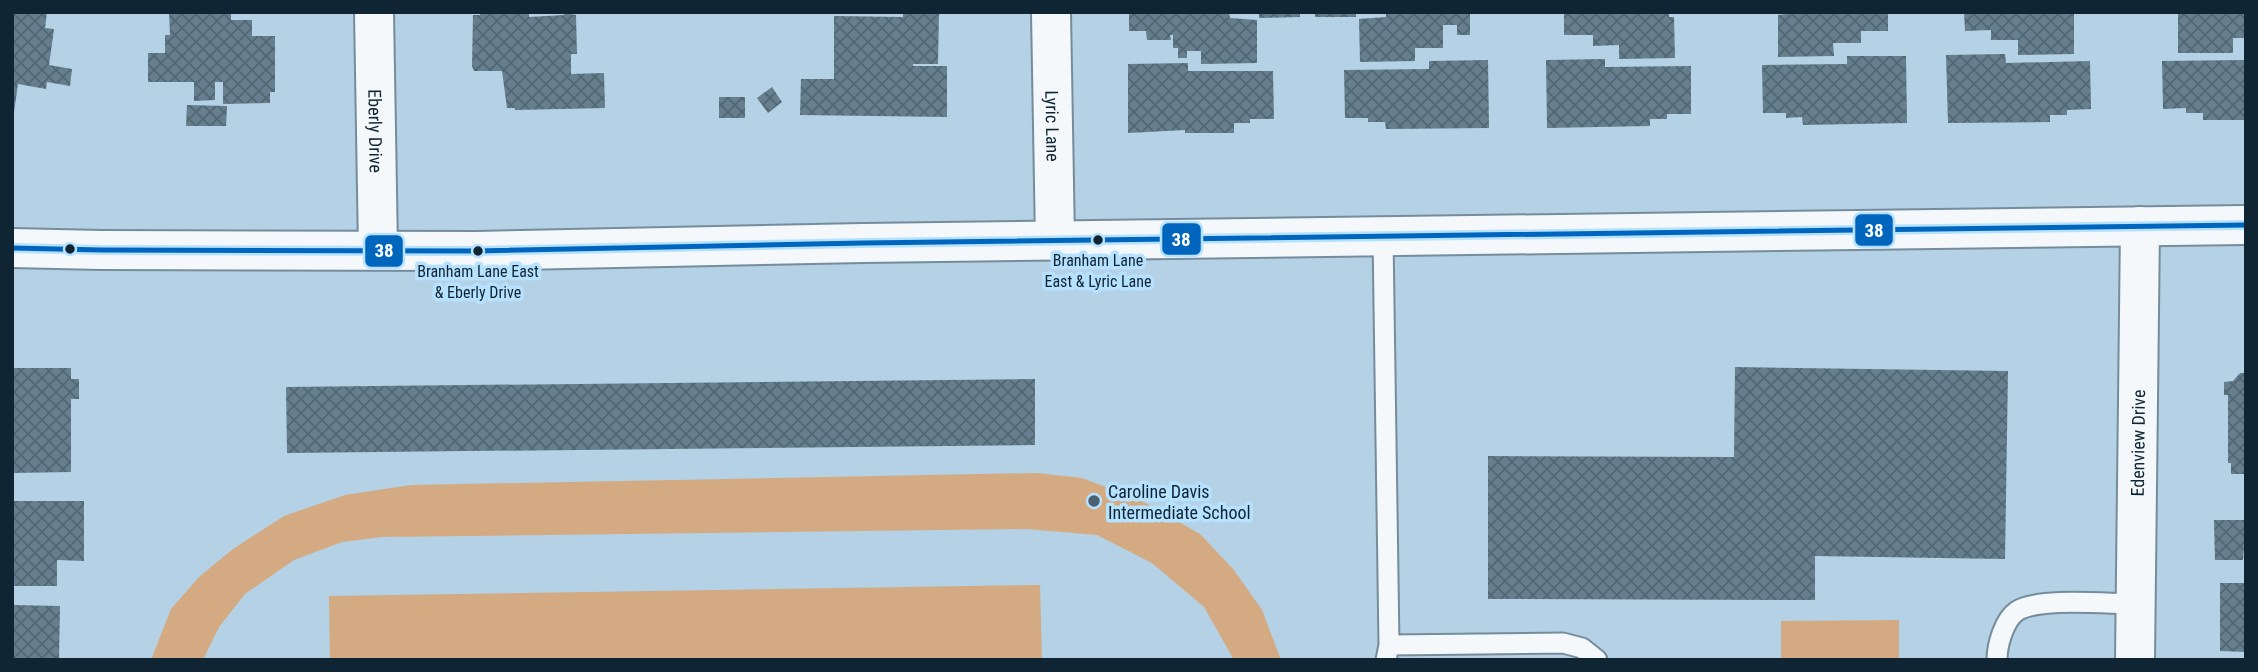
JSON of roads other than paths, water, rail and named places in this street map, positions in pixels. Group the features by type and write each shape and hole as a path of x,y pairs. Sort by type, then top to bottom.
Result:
{"street":[{"name":"Eberly Drive","path":"374,12 378,250"},
{"name":"Lyric Lane","path":"1051,12 1055,241"},
{"path":"12,248 490,251 2246,225"},
{"name":"Edenview Drive","path":"2135,660 2140,226"}],"lane":[{"path":"1383,236 1387,653 1563,643 1582,648 1597,660"},
{"path":"1997,660 2002,633 2016,612 2040,604 2135,604"}],"place":[{"name":"Branham Lane East & Lyric Lane","path":"1098,240"},
{"name":"Branham Lane East & Eberly Drive","path":"478,251"},
{"name":"Caroline Davis Intermediate School","path":"1094,501"}]}
